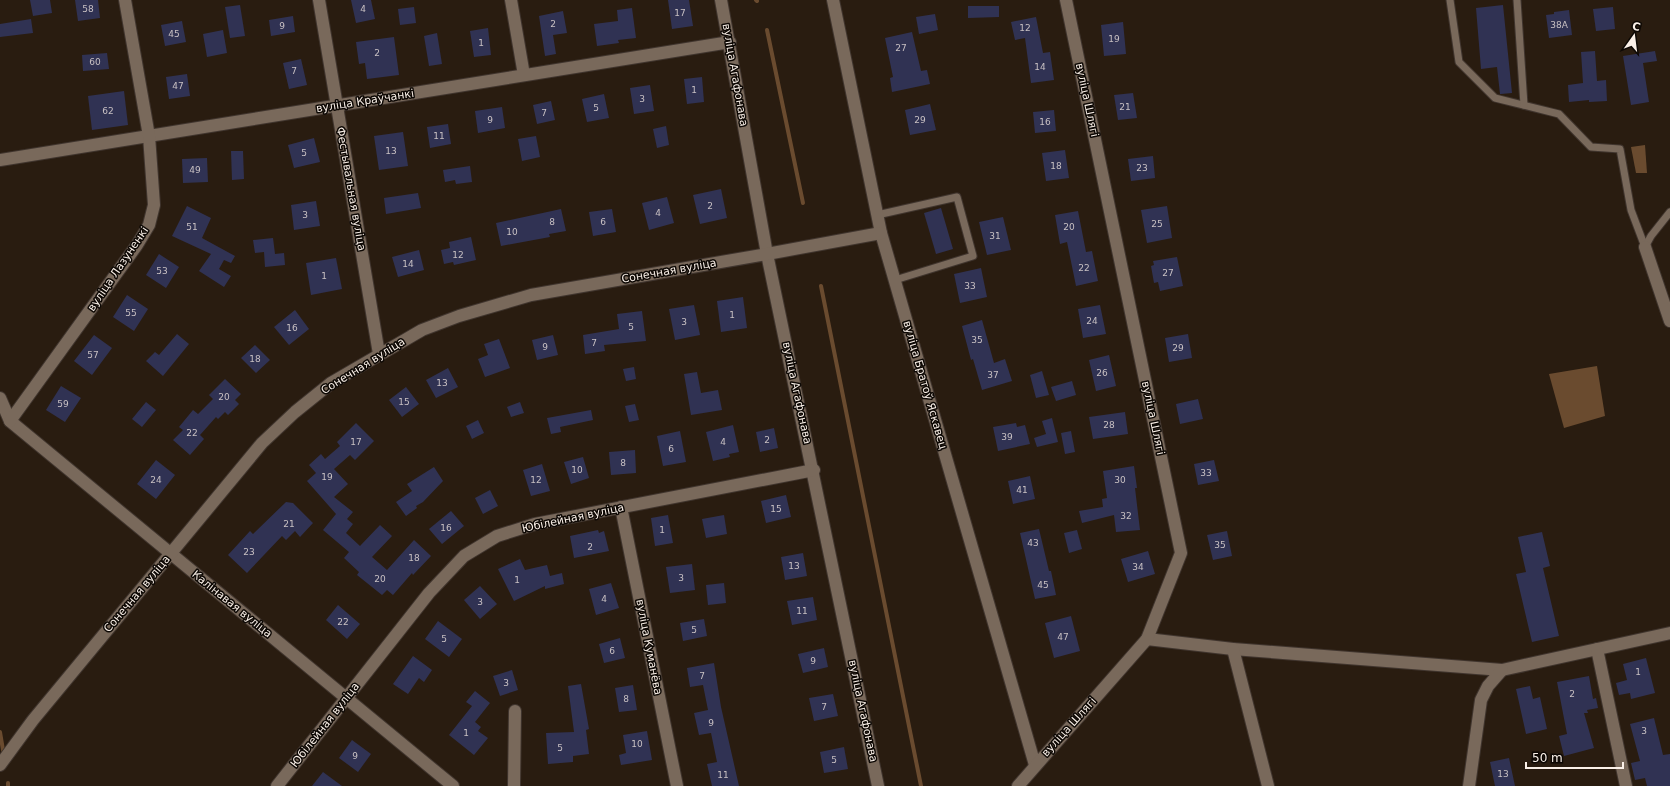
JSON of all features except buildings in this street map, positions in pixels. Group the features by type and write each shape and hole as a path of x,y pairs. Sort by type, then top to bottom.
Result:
{"street":[{"name":"вуліца Лазуненкі","path":"10,421 137,245 149,225 154,205 149,136 125,0"},
{"name":"Фестывальная вуліца","path":"319,0 379,354"},
{"path":"511,0 524,75"},
{"name":"вуліца Агафонава","path":"721,0 730,42 768,254 814,470 878,786"},
{"name":"вуліца Братоў Яскавец","path":"833,0 881,232 1035,765"},
{"name":"вуліца Шлягі","path":"1018,786 1147,639 1181,553 1066,0"},
{"name":"вуліца Краўчанкі","path":"0,160 730,42"},
{"name":"Сонечная вуліца","path":"0,765 33,720 262,443 295,412 331,383 422,330 459,316 531,295 768,254 881,232"},
{"path":"1645,247 1670,321"},
{"path":"0,398 10,421"},
{"name":"Калінавая вуліца","path":"10,421 454,786"},
{"name":"Юбілейная вуліца","path":"277,786 429,593 464,556 497,536 535,524 814,470"},
{"name":"вуліца Куманёва","path":"621,507 677,786"},
{"path":"1147,639 1233,649 1502,670 1670,633"},
{"path":"1233,649 1268,786"},
{"path":"1597,649 1626,786"},
{"path":"1469,786 1481,700 1488,686 1502,670"},
{"path":"514,786 515,711"}],"lane":[{"path":"1450,0 1459,62 1495,98 1559,114 1591,147 1620,149 1631,210 1645,247"},
{"path":"1516,0 1524,105"},
{"path":"877,215 957,197 973,256 895,280"},
{"path":"1645,247 1651,236 1670,212"}],"shaded area":[{"path":"1645,145 1647,173 1636,173 1631,147"},
{"path":"1597,366 1605,416 1564,428 1549,374"}],"waterway":[{"path":"767,30 803,203"},
{"path":"821,286 921,786"},
{"path":"0,732 4,756"}]}
